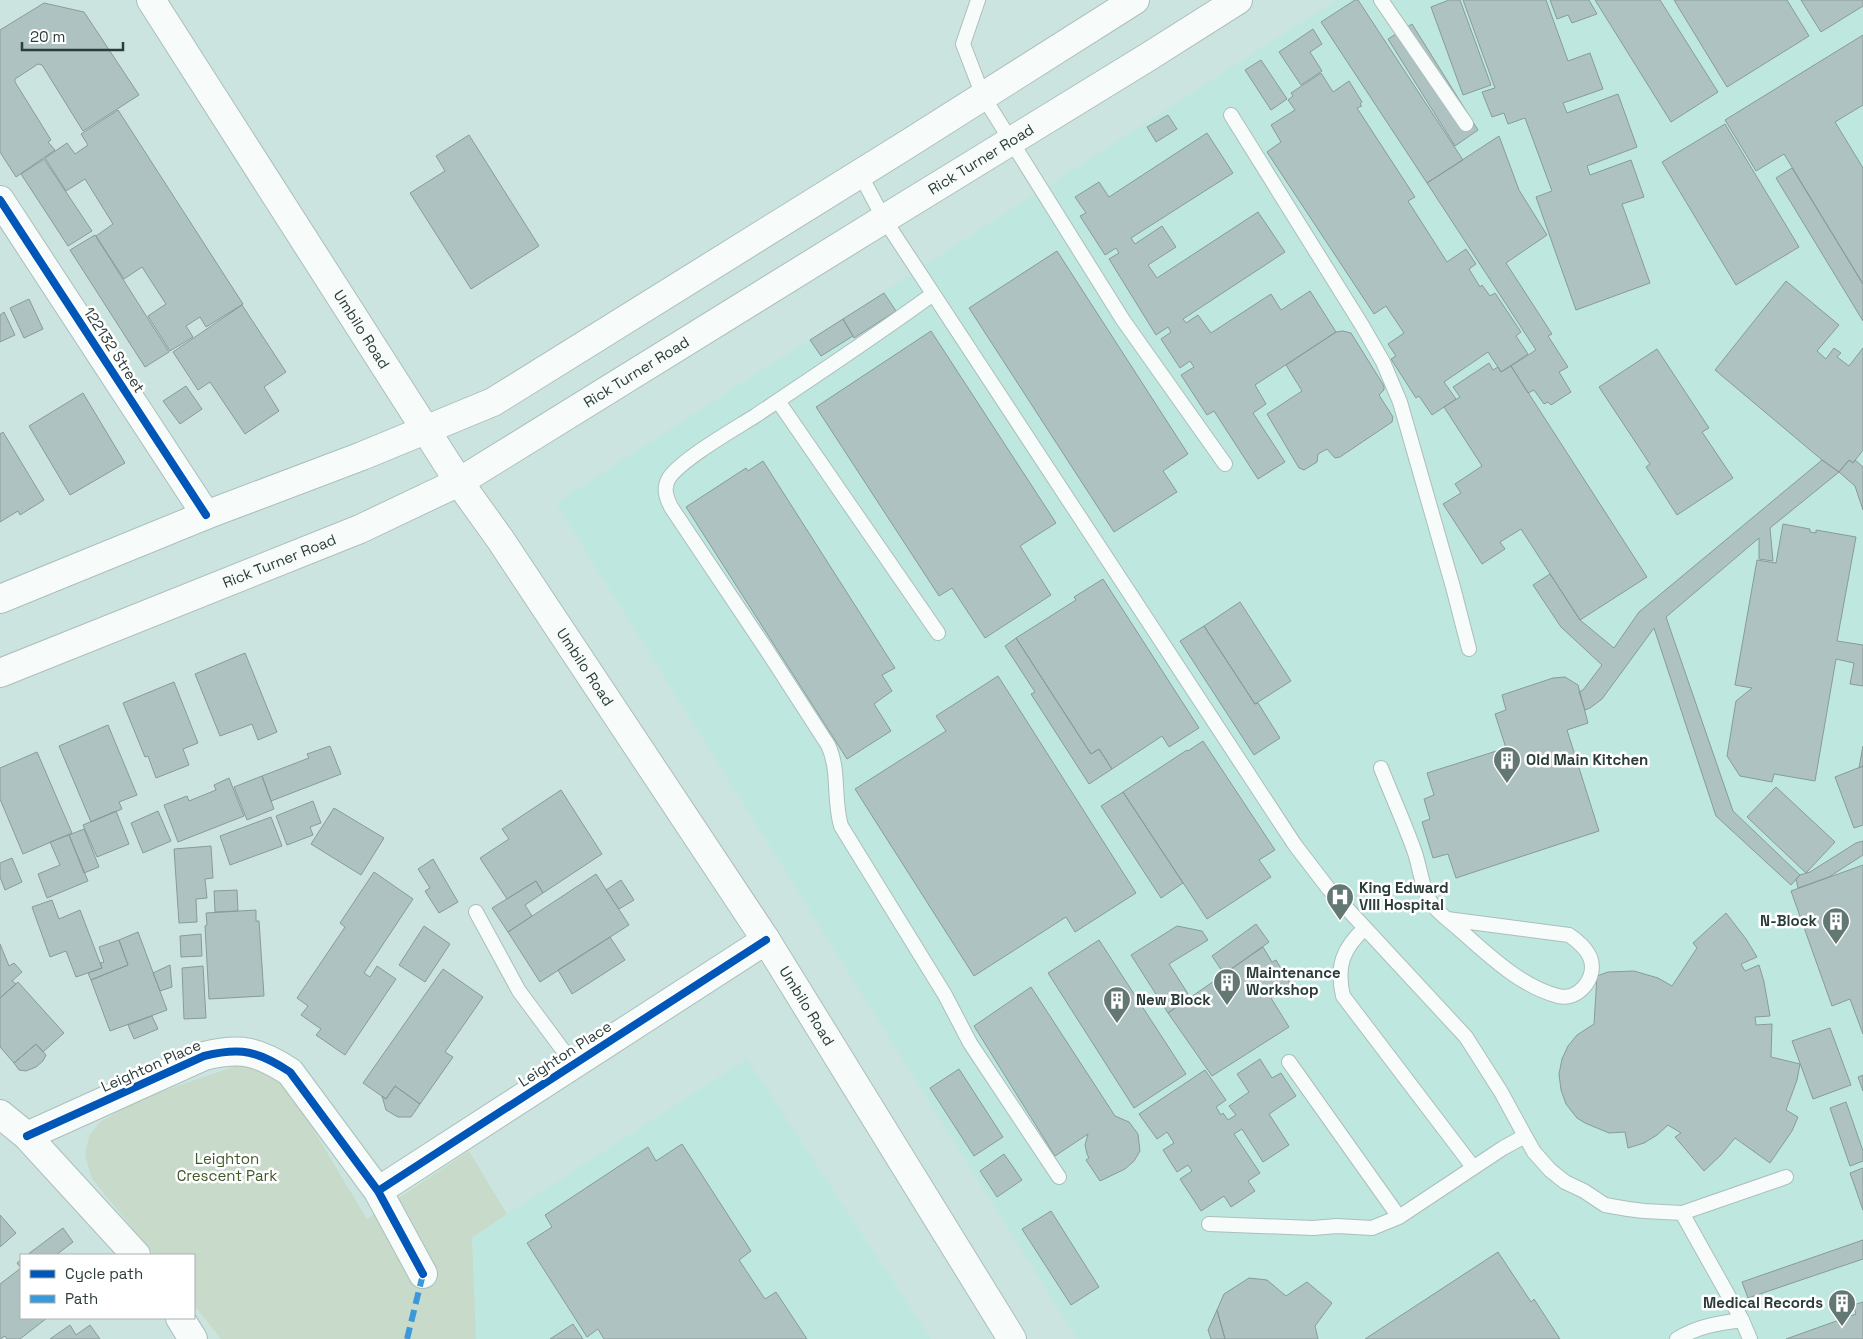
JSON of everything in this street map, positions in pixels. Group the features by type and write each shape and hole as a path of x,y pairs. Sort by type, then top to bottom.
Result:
{"main road":[{"name":"Umbilo Road","path":"151,0 459,482 766,940 1012,1339"},
{"path":"0,599 206,514 362,456 501,397 860,174 1135,0"},
{"name":"Rick Turner Road","path":"0,673 360,529 459,482 1238,0"},
{"name":"122132 Street","path":"0,200 206,514"},
{"name":"Leighton Place","path":"378,1191 766,940"},
{"name":"Leighton Place","path":"27,1136 204,1056 224,1051 242,1051 261,1056 290,1072 378,1191 423,1274"},
{"path":"0,1114 27,1136 135,1254"},
{"path":"181,1319 192,1339"}],"lane":[{"path":"978,0 963,44 983,96 1123,320 1225,464"},
{"path":"1381,0 1466,124"},
{"path":"1231,115 1383,362 1400,402 1470,649"},
{"path":"860,174 884,219 932,294 1295,846 1328,888 1466,1037 1501,1092 1534,1152 1550,1170 1565,1182 1605,1204 1644,1211 1682,1212 1786,1177"},
{"path":"932,294 866,343 675,471 668,480 665,488 666,495 671,507 828,745 834,765 837,814 841,826 945,995 970,1043 1059,1177"},
{"path":"778,401 938,634"},
{"path":"1381,768 1413,848 1430,901 1447,918 1518,977 1541,989 1560,996 1572,996 1580,992 1591,976 1591,959 1577,940 1569,935 1447,918"},
{"path":"476,912 519,991 574,1064"},
{"path":"1365,928 1353,939 1346,950 1340,981 1343,996 1473,1167"},
{"path":"1289,1062 1399,1217"},
{"path":"1209,1224 1372,1228 1399,1217 1473,1167 1525,1136"},
{"path":"1682,1212 1742,1320 1750,1339"},
{"path":"1677,1339 1704,1326 1742,1320"}],"shaded area":[{"name":"King Edward VIII Hospital","path":"1336,0 1863,0 1863,1339 1077,1339 556,503"},
{"path":"747,1059 931,1339 476,1339 472,1238"}],"green space":[{"name":"Leighton Crescent Park","path":"241,1064 264,1070 286,1084 367,1219 469,1151 507,1214 472,1238 476,1339 221,1339 195,1306 195,1254 153,1254 92,1179 85,1155 89,1136 100,1122 140,1099"}],"building":[{"path":"1355,0 1358,0 1463,160 1427,183 1321,22"},
{"path":"1449,0 1460,0 1491,85 1463,95 1431,7"},
{"path":"1463,0 1546,0 1568,61 1590,53 1603,89 1563,103 1567,113 1618,94 1637,147 1587,166 1590,175 1631,160 1644,197 1622,204 1650,283 1576,310 1536,197 1552,191 1525,118 1508,124 1504,113 1492,117 1482,92 1495,88"},
{"path":"1550,0 1589,0 1597,14 1572,23 1568,15 1557,19"},
{"path":"1595,0 1660,0 1718,92 1671,122"},
{"path":"1674,0 1787,0 1809,36 1727,87"},
{"path":"1801,0 1863,0 1863,6 1821,32"},
{"path":"44,3 84,12 139,95 83,131 42,65 38,64 15,79 15,82 51,140 48,142 55,150 16,177 0,152 0,30"},
{"path":"1412,24 1478,130 1455,146 1388,39"},
{"path":"1313,29 1322,44 1310,52 1322,71 1301,85 1279,52"},
{"path":"1863,35 1863,105 1835,122 1863,168 1863,284 1784,154 1756,171 1725,120"},
{"path":"1261,60 1287,99 1271,110 1245,70"},
{"path":"1321,73 1333,92 1349,81 1362,102 1360,104 1362,106 1357,108 1415,197 1408,201 1447,262 1466,249 1476,264 1469,269 1480,287 1482,285 1490,296 1495,293 1521,332 1516,336 1528,354 1501,372 1488,352 1444,382 1456,399 1432,415 1419,396 1416,398 1391,359 1396,356 1388,344 1404,333 1386,306 1374,314 1267,152 1281,142 1271,125 1295,110 1288,100 1293,96 1291,93"},
{"path":"118,110 243,304 206,327 200,317 186,326 193,337 170,351 148,316 166,304 142,267 124,279 96,236 113,224 85,179 66,191 45,158 67,143 75,154 88,145 81,134"},
{"path":"1168,115 1177,129 1156,142 1147,127"},
{"path":"1725,124 1799,247 1736,285 1662,162"},
{"path":"1207,133 1233,173 1131,238 1135,244 1162,226 1176,247 1148,265 1157,278 1258,212 1285,252 1183,319 1186,323 1198,315 1211,333 1271,294 1281,310 1310,291 1336,332 1255,385 1266,404 1253,413 1285,462 1258,479 1214,411 1207,415 1181,375 1194,367 1190,361 1180,368 1161,339 1171,332 1168,327 1156,335 1109,259 1119,253 1116,248 1105,255 1080,216 1086,213 1075,197 1099,182 1109,197"},
{"path":"469,135 539,246 471,289 410,193 445,171 436,156"},
{"path":"1499,136 1519,190 1547,235 1506,263 1552,334 1548,336 1568,367 1559,372 1571,392 1551,405 1548,402 1544,404 1534,390 1528,393 1511,366 1536,350 1427,183"},
{"path":"44,159 92,231 68,246 21,174"},
{"path":"1792,168 1863,284 1863,321 1776,178"},
{"path":"95,235 169,352 145,367 70,250"},
{"path":"1057,251 1188,454 1163,471 1177,492 1114,532 969,308"},
{"path":"1786,281 1839,325 1817,351 1826,359 1834,348 1841,353 1837,357 1849,366 1863,348 1863,450 1853,463 1849,460 1839,472 1822,460 1715,370"},
{"path":"884,293 896,311 854,338 843,319"},
{"path":"29,299 43,329 24,338 10,308"},
{"path":"242,305 286,372 264,387 279,411 245,434 210,382 198,390 173,352"},
{"path":"4,312 15,335 0,342 0,315"},
{"path":"843,319 853,336 821,356 810,340"},
{"path":"931,331 1056,523 1020,546 1051,595 985,638 952,588 939,596 816,407"},
{"path":"1336,332 1351,333 1384,386 1384,390 1379,395 1393,417 1392,422 1340,457 1335,458 1327,449 1318,454 1317,462 1304,470 1299,468 1267,414 1302,391 1286,365"},
{"path":"1657,349 1709,428 1702,432 1733,478 1677,515 1646,467 1650,464 1599,387"},
{"path":"1489,363 1493,370 1498,367 1501,372 1511,366 1647,577 1580,620 1521,529 1500,542 1505,549 1482,564 1443,504 1461,493 1455,484 1482,466 1444,407 1460,397 1453,387"},
{"path":"186,386 202,409 180,424 163,401"},
{"path":"83,393 125,463 70,495 29,426"},
{"path":"3,432 44,500 20,515 18,511 0,522 0,434"},
{"path":"1822,460 1839,472 1770,528 1773,561 1759,559 1759,538 1666,617 1733,811 1800,875 1791,885 1716,816 1654,628 1602,699 1585,710 1579,692 1583,690 1602,665 1561,627 1533,585 1550,574 1580,620 1614,648 1639,612"},
{"path":"1849,460 1853,463 1855,460 1863,467 1863,510 1855,486 1839,472"},
{"path":"763,461 895,668 882,675 892,691 874,704 891,731 847,759 686,507 746,468 748,471"},
{"path":"1783,524 1810,529 1810,532 1816,533 1816,530 1856,537 1837,641 1863,645 1863,686 1850,684 1854,663 1836,659 1815,781 1774,774 1772,782 1740,776 1727,756 1736,701 1752,688 1735,685 1757,560 1776,563"},
{"path":"1103,579 1199,728 1169,747 1162,736 1112,769 1099,749 1091,754 1016,638 1076,600 1074,597"},
{"path":"1240,602 1291,681 1255,704 1204,626"},
{"path":"1204,626 1255,704 1258,703 1280,738 1254,755 1180,641"},
{"path":"1016,638 1091,754 1099,749 1112,769 1089,784 1031,694 1035,692 1005,646"},
{"path":"245,653 277,732 258,740 252,724 220,736 195,674"},
{"path":"998,676 1136,893 1075,932 1066,917 974,976 855,789 946,731 936,716"},
{"name":"Old Main Kitchen","path":"1565,677 1578,685 1588,723 1567,730 1599,831 1456,878 1448,854 1433,858 1422,822 1430,819 1424,799 1434,795 1427,773 1506,748 1495,714 1506,710 1502,695 1553,678"},
{"path":"174,682 198,743 183,749 189,765 156,778 148,756 145,757 123,703"},
{"path":"108,725 137,795 119,802 122,809 91,822 59,746"},
{"path":"1203,741 1275,850 1259,860 1271,877 1207,919 1123,792"},
{"path":"330,746 341,774 271,801 262,776 309,758 307,754"},
{"path":"1863,746 1863,766 1859,768"},
{"path":"37,752 72,833 23,854 0,799 0,768"},
{"path":"1863,766 1863,825 1854,828 1835,777"},
{"path":"262,776 274,809 247,820 234,787"},
{"path":"229,778 244,816 178,842 164,805 187,796 189,801 216,790 214,785"},
{"path":"1776,787 1835,842 1806,873 1747,817"},
{"path":"561,790 602,854 543,893 536,881 507,899 480,858 509,839 502,829"},
{"path":"1123,792 1183,883 1161,898 1101,806"},
{"path":"313,801 321,823 310,827 313,835 287,845 276,816"},
{"path":"334,808 384,838 361,875 311,844"},
{"path":"116,811 129,844 97,857 83,825"},
{"path":"158,811 171,841 143,853 131,823"},
{"path":"271,817 282,846 230,865 220,836"},
{"path":"84,829 99,867 84,873 69,835"},
{"path":"69,835 88,881 47,898 38,874 60,865 50,842"},
{"path":"1863,841 1863,855 1829,877 1798,888 1796,879 1800,875 1810,872 1856,843"},
{"path":"211,846 213,878 205,879 207,898 196,899 197,922 179,923 174,849"},
{"path":"12,858 22,882 5,890 0,877 0,863"},
{"path":"433,859 458,902 439,913 425,891 430,888 418,869"},
{"name":"N-Block","path":"1863,865 1863,1034 1850,999 1832,1006 1791,891"},
{"path":"374,872 413,899 364,973 370,977 377,966 396,979 345,1055 316,1035 321,1029 301,1015 308,1006 297,998 345,927 340,923"},
{"path":"596,874 629,925 540,982 508,932"},
{"path":"621,880 634,900 619,909 606,890"},
{"path":"536,881 543,893 525,905 532,916 508,932 492,908"},
{"path":"237,890 238,911 215,912 214,891"},
{"path":"52,900 59,919 80,910 102,968 76,977 66,951 50,957 32,907"},
{"path":"256,910 256,921 259,921 264,996 209,999 206,913"},
{"path":"1726,913 1757,957 1741,964 1745,971 1759,965 1770,1016 1755,1017 1756,1025 1772,1024 1771,1057 1800,1064 1797,1080 1786,1110 1798,1117 1792,1131 1770,1163 1735,1138 1704,1171 1675,1137 1681,1133 1668,1125 1644,1143 1628,1148 1625,1132 1609,1133 1577,1118 1566,1104 1561,1090 1559,1074 1562,1059 1568,1046 1577,1035 1594,1024 1597,976 1608,972 1634,971 1658,978 1672,986 1697,948 1693,943"},
{"path":"1256,924 1269,942 1224,974 1212,956"},
{"path":"424,926 450,944 425,982 399,965"},
{"path":"1177,926 1202,931 1208,940 1169,964 1190,997 1168,1013 1131,955"},
{"path":"138,932 167,1010 110,1031 91,980 128,965 119,940"},
{"path":"201,934 202,956 181,957 180,936"},
{"path":"610,937 625,960 572,994 558,970"},
{"path":"119,940 128,965 91,980 88,973 102,968 100,963 104,962 99,947"},
{"name":"New Block","path":"1099,940 1186,1074 1134,1108 1048,973"},
{"path":"0,944 9,966 14,963 22,972 12,981 16,984 0,998"},
{"name":"Maintenance Workshop","path":"1263,947 1272,962 1276,960 1291,985 1271,998 1289,1027 1212,1076 1168,1013"},
{"path":"170,965 172,987 160,991 153,973"},
{"path":"203,966 206,1018 184,1019 182,968"},
{"path":"443,969 483,997 445,1052 453,1057 420,1104 395,1086 386,1099 363,1083"},
{"path":"18,982 64,1033 43,1052 36,1044 14,1063 0,1047 0,998"},
{"path":"1031,987 1115,1116 1129,1122 1138,1134 1140,1151 1134,1161 1125,1169 1100,1181 1086,1160 1089,1158 1085,1145 1088,1134 1055,1156 974,1026"},
{"path":"152,1016 158,1029 134,1039 128,1025"},
{"path":"1830,1028 1851,1085 1813,1099 1792,1041"},
{"path":"36,1044 46,1055 43,1061 36,1067 26,1071 19,1070 14,1063"},
{"path":"1260,1059 1272,1078 1281,1073 1296,1096 1269,1114 1289,1145 1263,1162 1242,1129 1234,1134 1260,1173 1248,1181 1255,1191 1231,1207 1224,1196 1201,1211 1180,1179 1192,1171 1188,1165 1177,1172 1163,1150 1174,1143 1167,1132 1157,1139 1139,1114 1205,1070 1226,1100 1216,1107 1221,1115 1223,1113 1228,1120 1236,1115 1229,1106 1249,1092 1237,1074"},
{"path":"959,1069 1003,1137 974,1156 930,1088"},
{"path":"1863,1075 1863,1091 1858,1077"},
{"path":"395,1086 420,1104 411,1117 398,1117 386,1110 382,1096 386,1099"},
{"path":"1846,1102 1863,1151 1863,1161 1850,1166 1830,1108"},
{"path":"682,1144 751,1251 739,1260 765,1299 776,1292 807,1339 604,1339 598,1329 587,1337 527,1243 552,1227 545,1215 648,1147 656,1161"},
{"path":"1004,1154 1022,1180 997,1197 980,1171"},
{"path":"1863,1168 1863,1210 1850,1173"},
{"path":"1051,1211 1099,1287 1071,1305 1022,1229"},
{"path":"0,1215 16,1233 0,1247"},
{"path":"63,1228 73,1242 57,1254 28,1254"},
{"path":"1863,1240 1863,1259 1748,1298 1742,1282"},
{"path":"1498,1252 1531,1302 1534,1299 1560,1339 1365,1339"},
{"path":"20,1269 20,1319 46,1319 20,1339 7,1339 5,1336 0,1339 0,1284"},
{"path":"1249,1278 1267,1280 1286,1296 1307,1282 1332,1303 1315,1326 1318,1339 1225,1339 1217,1310 1224,1294"},
{"name":"Medical Records","path":"1863,1302 1863,1339 1786,1339 1856,1314 1853,1305"},
{"path":"1217,1310 1225,1339 1211,1339 1208,1330"},
{"path":"573,1324 583,1339 550,1339"},
{"path":"70,1325 76,1335 90,1325 100,1339 50,1339"}],"marked path":[{"path":"407,1339 423,1274"}],"cycle path":[{"path":"0,200 206,515"},
{"path":"378,1191 766,940"},
{"path":"27,1136 204,1056 229,1052 258,1055 290,1072 378,1191 423,1274"}],"place":[{"name":"Old Main Kitchen","path":"1507,784"},
{"name":"King Edward VIII Hospital","path":"1340,921"},
{"name":"N-Block","path":"1836,945"},
{"name":"Maintenance Workshop","path":"1227,1006"},
{"name":"New Block","path":"1117,1024"},
{"name":"Medical Records","path":"1842,1327"}]}
